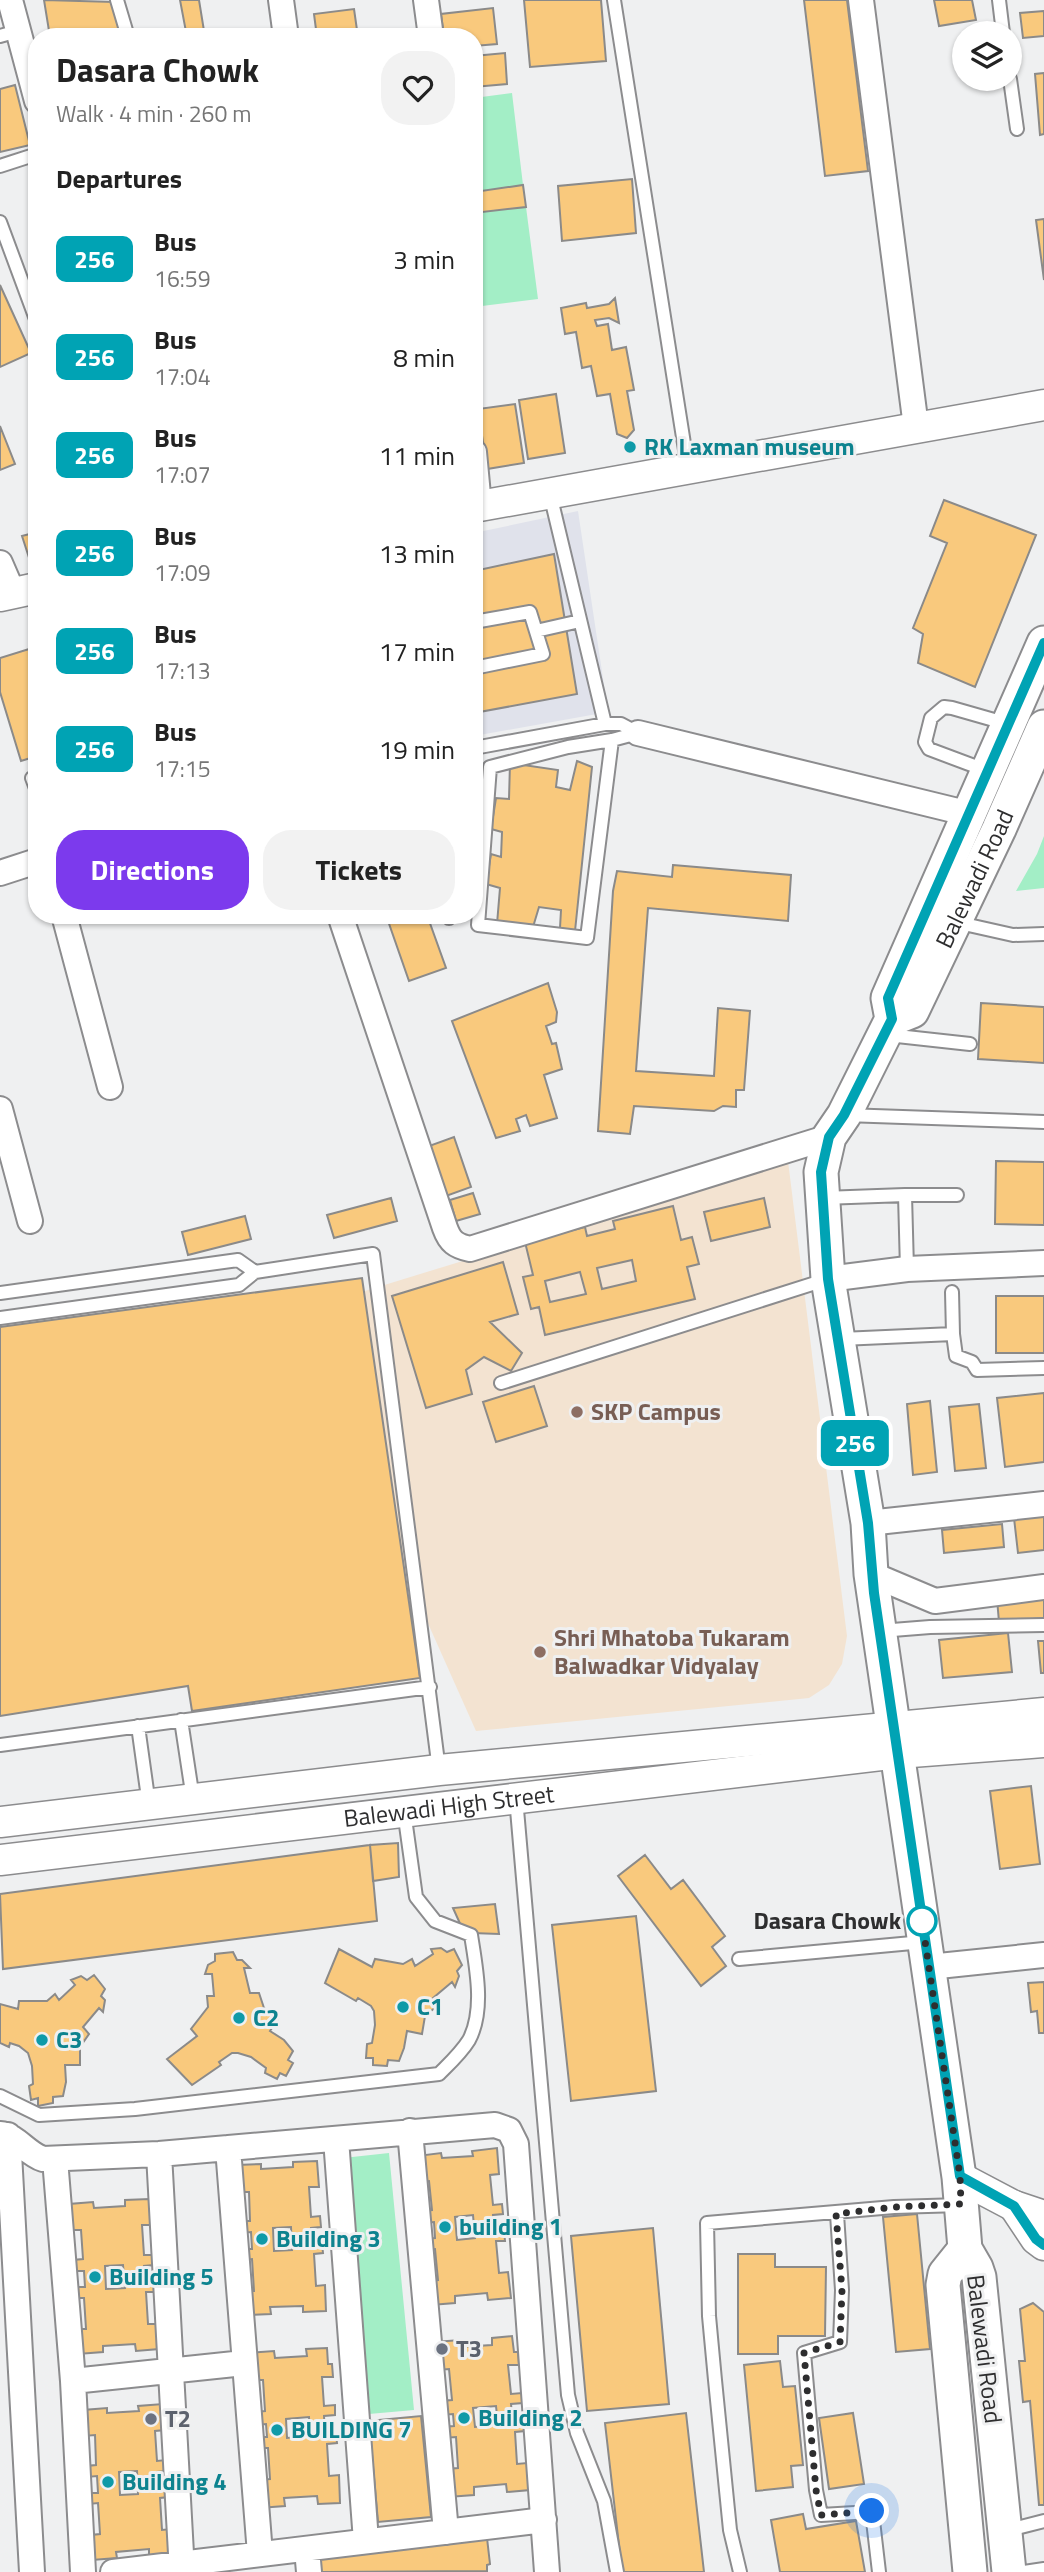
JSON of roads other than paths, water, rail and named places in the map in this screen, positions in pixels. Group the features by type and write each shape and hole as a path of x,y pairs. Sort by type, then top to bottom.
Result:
{"main road":[{"name":"Balewadi Road","path":"1009,2572 979,2277 965,2249 960,2190 872,1574 868,1523 828,1279 821,1172 837,1126 888,1027 888,998 1044,643"},
{"name":"Balewadi Road","path":"888,1027 912,1011 1044,727"},
{"name":"Balewadi Road","path":"965,2249 945,2274 943,2285 970,2572"}],"street":[{"path":"10,0 9,34 28,79"},
{"path":"284,0 286,28"},
{"path":"426,0 430,28"},
{"path":"861,0 916,428"},
{"path":"483,506 1044,405"},
{"path":"0,563 17,592"},
{"path":"638,733 970,814"},
{"path":"0,873 28,864"},
{"path":"66,924 110,1087"},
{"path":"343,924 444,1228 450,1241 459,1247 470,1249 837,1126"},
{"path":"0,1109 30,1221"},
{"path":"828,1279 907,1269 1044,1263"},
{"path":"868,1523 1044,1504"},
{"path":"872,1574 936,1601 1044,1587"},
{"path":"896,1740 1044,1713"},
{"path":"896,1740 1044,1742"},
{"name":"Balewadi High Street","path":"0,1822 439,1770 896,1740"},
{"name":"Balewadi High Street","path":"0,1860 516,1798 896,1740"},
{"path":"927,1954 1044,1955"},
{"path":"24,2160 159,2154 495,2125 509,2130 516,2144 547,2572"},
{"path":"410,2131 446,2532"},
{"path":"4,2135 24,2160 73,2381 83,2572"},
{"path":"336,2139 366,2542"},
{"path":"228,2148 260,2554"},
{"path":"159,2154 181,2568"},
{"path":"24,2160 32,2572"},
{"path":"960,2190 1044,2203"},
{"path":"960,2190 1044,2216"},
{"path":"1014,2206 1036,2239 1044,2245"},
{"path":"73,2381 244,2363"},
{"path":"113,2572 181,2568 260,2554 308,2560 366,2542 544,2520"}],"lane":[{"path":"117,0 125,28"},
{"path":"614,0 688,470"},
{"path":"999,0 1002,21"},
{"path":"1012,91 1017,129"},
{"path":"0,166 28,157"},
{"path":"0,222 28,298"},
{"path":"550,494 605,724"},
{"path":"483,620 530,612 543,654 483,666"},
{"path":"536,631 580,621"},
{"path":"989,772 929,749 925,742 931,718 936,711 952,708 1009,725"},
{"path":"483,746 605,724 621,724 638,733"},
{"path":"483,859 490,767 638,733"},
{"path":"478,924 587,939 612,740"},
{"path":"955,922 1013,934 1044,934"},
{"path":"888,1027 970,1044"},
{"path":"837,1126 1044,1122"},
{"path":"905,1195 907,1269"},
{"path":"822,1199 957,1195"},
{"path":"0,1318 239,1285 255,1272 373,1254 439,1770"},
{"path":"0,1293 238,1259 255,1272"},
{"path":"501,1383 828,1279"},
{"path":"952,1292 956,1356 972,1362 977,1370 1044,1368"},
{"path":"837,1339 953,1334"},
{"path":"880,1631 930,1627 1044,1625"},
{"path":"0,1745 430,1687"},
{"path":"181,1720 192,1800"},
{"path":"138,1726 149,1805"},
{"path":"516,1798 568,2395 577,2433 604,2501 617,2572"},
{"path":"0,2096 39,2115 135,2109 439,2074 470,2038 477,2009 477,1975 471,1935 435,1922 416,1897 404,1810"},
{"path":"739,1959 927,1954"},
{"path":"740,2572 730,2530 713,2367 707,2223 894,2207 960,2190"},
{"path":"836,2214 842,2290 840,2342 804,2353 816,2490 821,2515 872,2511 879,2572"},
{"path":"1005,2531 1044,2521"},
{"path":"1024,2572 1044,2569"}],"place":[{"name":"RK Laxman museum","path":"630,447"},
{"name":"SKP Campus","path":"577,1412"},
{"name":"Shri Mhatoba Tukaram Balwadkar Vidyalay","path":"540,1652"},
{"name":"Dasara Chowk","path":"922,1921"},
{"name":"C1","path":"403,2007"},
{"name":"C2","path":"239,2018"},
{"name":"C3","path":"42,2040"},
{"name":"building 1","path":"445,2227"},
{"name":"Building 3","path":"262,2239"},
{"name":"Building 5","path":"95,2277"},
{"name":"T3","path":"442,2349"},
{"name":"Building 2","path":"464,2418"},
{"name":"T2","path":"151,2419"},
{"name":"BUILDING 7","path":"277,2430"},
{"name":"Building 4","path":"108,2482"}]}
